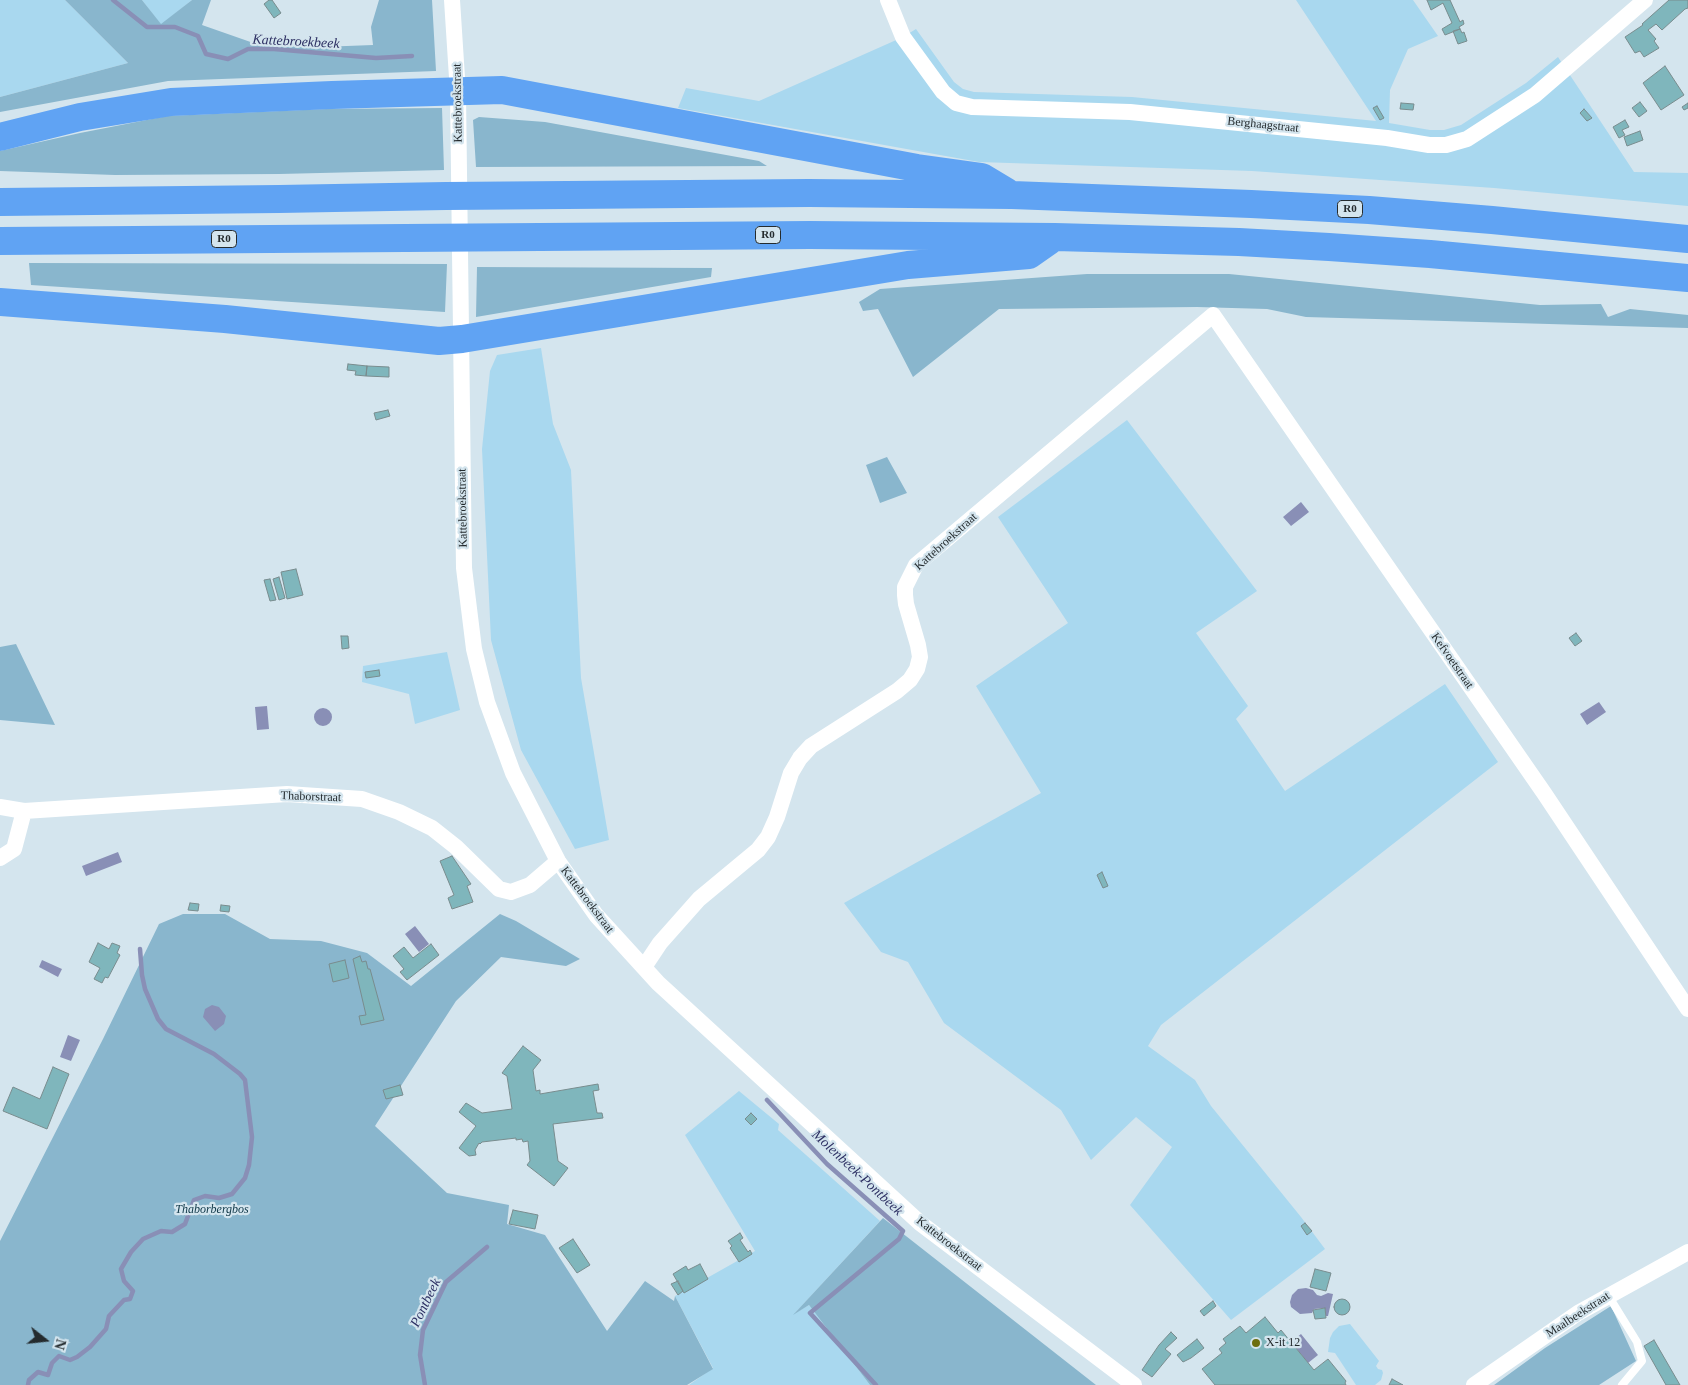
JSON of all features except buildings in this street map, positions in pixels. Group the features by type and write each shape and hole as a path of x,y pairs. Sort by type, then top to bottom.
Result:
{"highway":[{"path":"0,137 80,117 171,102 502,90 907,166 982,177 1012,195"},
{"name":"R0","path":"0,202 799,193 1012,195 1369,210 1688,239"},
{"name":"R0","path":"0,241 481,236 820,235 1055,237 1239,242 1329,247 1430,254 1688,278"},
{"path":"0,302 225,319 439,341 462,340 908,266 1029,255 1055,237"}],"street":[{"name":"Kattebroekstraat","path":"452,0 458,92 464,568 474,649 487,702 513,773 558,860 596,915 666,990 920,1223 1134,1385"},
{"name":"Berghaagstraat","path":"888,0 903,36 943,92 956,103 972,107 1130,112 1387,138 1429,145 1446,145 1467,139 1535,95 1646,0"},
{"name":"Kattebroekstraat","path":"644,967 660,943 699,899 758,850 768,837 777,817 791,773 800,758 811,746 897,691 910,680 917,669 920,657 905,595 906,587 916,565 1213,315"},
{"name":"Kefvoetstraat","path":"1213,315 1544,793 1688,1009"},
{"name":"Thaborstraat","path":"0,807 24,811 287,794 362,799 399,812 432,828 456,847 499,889 509,892 530,885 558,860"},
{"path":"0,858 14,849 24,811"},
{"name":"Maalbeekstraat","path":"1474,1385 1578,1313 1688,1252"}],"lane":[{"path":"1608,1295 1637,1342 1642,1361 1622,1385"}],"shaded area":[{"path":"0,0 65,0 128,63 0,97"},
{"path":"142,0 192,0 161,25"},
{"path":"1296,0 1413,0 1438,36 1408,49 1390,90 1389,123 1430,130 1444,130 1461,125 1526,83 1558,57 1634,172 1688,173 1688,206 1494,188 1252,171 979,162 678,108 686,88 759,101 903,37 916,29 954,82 963,89 974,92 1132,97 1376,121"},
{"path":"541,348 553,424 571,470 581,678 609,840 575,849 521,750 491,640 482,449 490,371 497,355"},
{"path":"1127,420 1257,591 1196,633 1248,706 1236,719 1285,791 1445,684 1498,762 1161,1025 1148,1046 1195,1080 1211,1106 1325,1249 1231,1320 1130,1205 1172,1147 1136,1117 1091,1160 1061,1110 944,1023 908,962 881,952 844,903 1041,793 976,686 1068,623 998,517"},
{"path":"1301,502 1309,512 1291,526 1283,517"},
{"path":"447,652 460,710 415,724 409,694 362,682 363,666"},
{"path":"1599,702 1606,712 1587,725 1580,714"},
{"path":"267,706 269,729 257,730 255,707"},
{"path":"323,708 329,711 332,717 329,723 323,726 317,723 314,717 317,711"},
{"path":"118,852 122,862 86,876 82,866"},
{"path":"415,926 429,944 419,952 405,934"},
{"path":"42,960 62,969 58,977 39,967"},
{"path":"212,1005 219,1007 226,1016 224,1024 215,1031 203,1017 205,1009"},
{"path":"68,1035 80,1040 71,1061 60,1057"},
{"path":"739,1091 779,1124 778,1130 880,1221 795,1313 809,1305 870,1385 689,1385 713,1368 675,1296 755,1251 685,1135"},
{"path":"1306,1288 1313,1290 1317,1295 1321,1296 1328,1293 1333,1294 1328,1316 1326,1316 1324,1308 1314,1309 1312,1313 1300,1314 1291,1307 1292,1295 1298,1289"},
{"path":"1350,1324 1379,1361 1376,1366 1383,1373 1381,1380 1375,1385 1356,1385 1335,1353 1328,1352 1333,1332 1339,1326"},
{"path":"1301,1334 1318,1355 1308,1363 1291,1342"}],"green space":[{"path":"65,0 142,0 161,24 192,0 211,0 202,25 262,46 320,47 373,45 371,27 379,0 432,0 436,71 168,81 0,112 0,97 128,63"},
{"path":"442,108 444,170 115,175 0,171 0,151 167,116 326,109"},
{"path":"479,117 545,122 759,161 767,166 476,167 473,120"},
{"path":"29,263 447,264 445,312 31,285"},
{"path":"477,267 712,268 711,277 476,317"},
{"path":"1087,274 1229,274 1540,305 1601,304 1608,317 1630,309 1688,315 1688,328 1306,317 1267,309 1197,307 999,309 913,377 878,309 863,311 859,302 880,289"},
{"path":"887,457 907,493 880,503 866,465"},
{"path":"16,644 55,725 0,720 0,647"},
{"name":"Thaborbergbos","path":"183,914 225,914 270,939 321,941 367,953 411,986 500,914 516,921 580,959 566,966 501,957 456,1001 375,1126 447,1193 509,1205 507,1224 545,1235 607,1331 645,1281 674,1301 675,1296 713,1369 687,1385 0,1385 0,1241 103,1039 159,924"},
{"path":"883,1218 1096,1385 870,1385 809,1305 793,1315"},
{"path":"1611,1306 1636,1361 1599,1385 1494,1385 1545,1348"}],"waterway":[{"name":"Kattebroekbeek","path":"113,0 147,27 175,27 198,36 206,54 228,59 248,49 274,49 376,58 412,56"},
{"path":"28,1385 29,1380 38,1372 48,1375 52,1363 59,1356 70,1360 90,1347 106,1329 109,1316 124,1300 130,1299 133,1291 124,1281 121,1269 131,1252 143,1239 161,1231 172,1232 185,1224 194,1200 205,1196 219,1198 232,1194 245,1178 249,1165 252,1137 245,1080 214,1054 166,1029 158,1019 145,989 140,949"},
{"name":"Molenbeek-Pontbeek","path":"767,1100 827,1164 903,1231 899,1239 810,1313 876,1385"},
{"name":"Pontbeek","path":"425,1385 420,1355 423,1330 446,1282 487,1247"}],"place":[{"name":"X-it 12","path":"1256,1343"}]}
